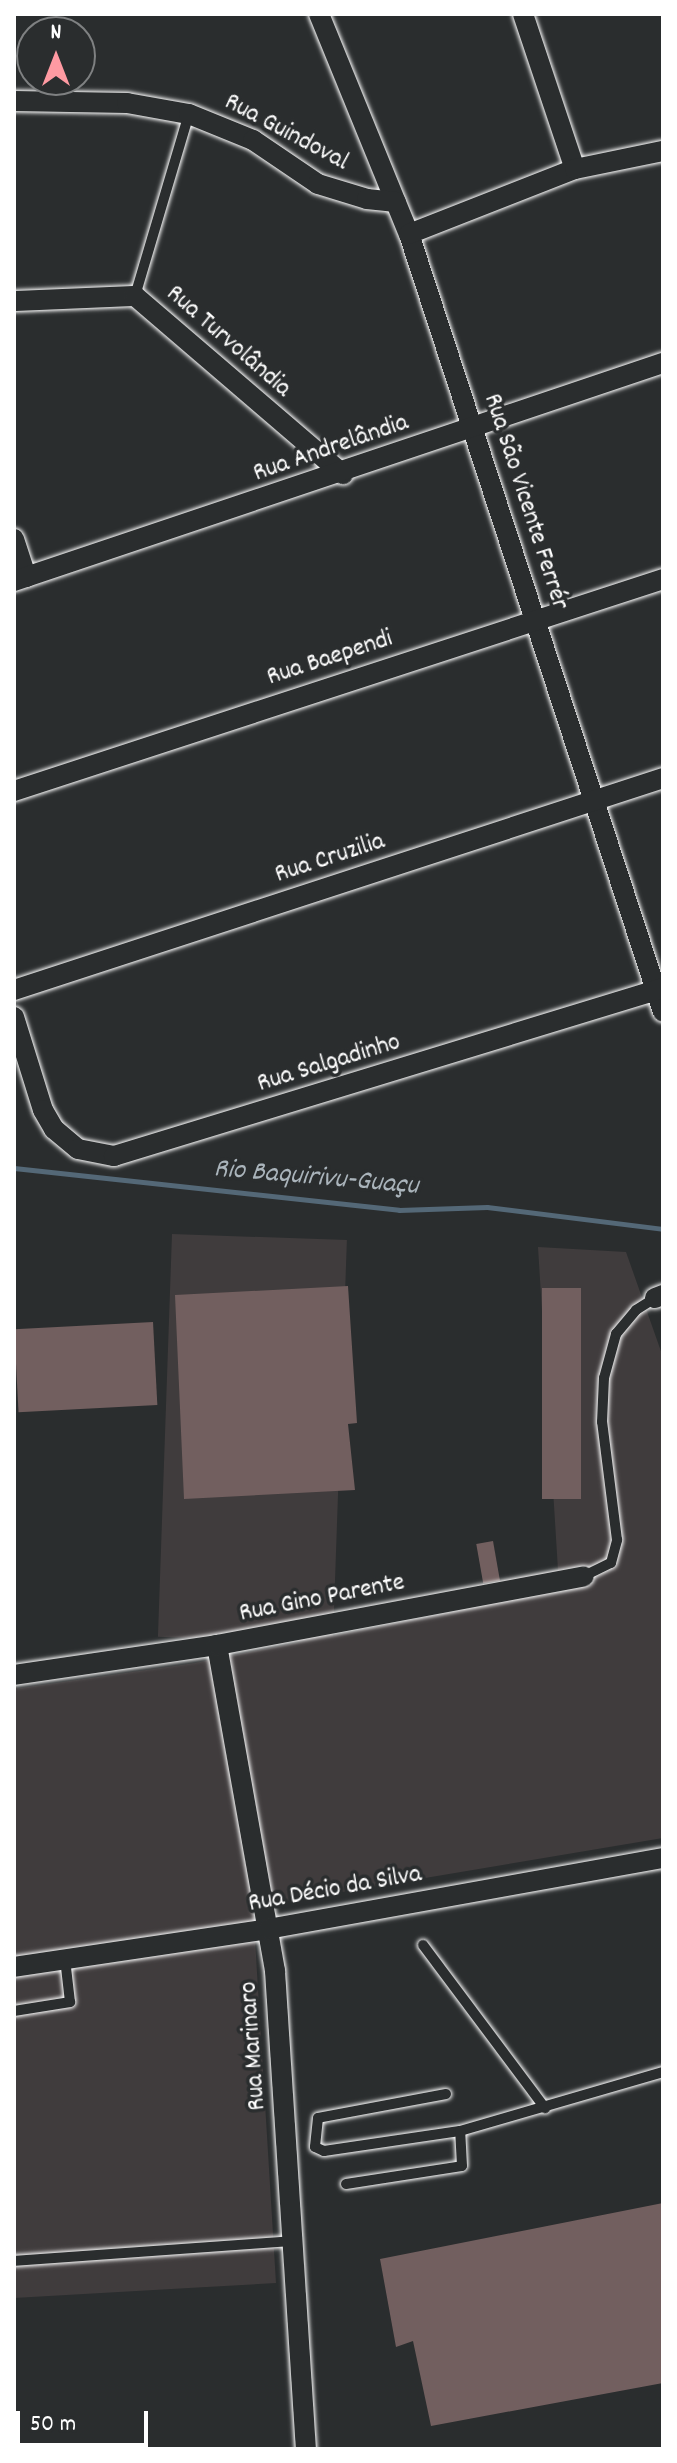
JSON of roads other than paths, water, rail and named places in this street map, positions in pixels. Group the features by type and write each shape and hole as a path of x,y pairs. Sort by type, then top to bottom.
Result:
{"street":[{"path":"523,14 575,169"},
{"name":"Rua São Vicente Ferrér","path":"324,15 409,234 475,427 660,989 663,1012"},
{"name":"Rua Guindoval","path":"14,85 22,100 127,103 189,114 253,140 318,184 367,199 396,202"},
{"path":"409,234 575,169 663,151"},
{"name":"Rua Turvolândia","path":"14,301 135,296 343,474"},
{"name":"Rua Andrelândia","path":"20,579 343,474 663,363"},
{"path":"14,539 20,579"},
{"name":"Rua Baependi","path":"14,791 663,579"},
{"name":"Rua Cruzilia","path":"14,990 663,778"},
{"name":"Rua Salgadinho","path":"14,1017 43,1110 65,1141 96,1155 114,1156 660,989"},
{"name":"Rua Gino Parente","path":"14,1675 217,1645 584,1576"},
{"name":"Rua Marinaro","path":"217,1645 268,1929 306,2449"},
{"name":"Rua Décio da Silva","path":"14,1967 268,1929 663,1858"}],"lane":[{"path":"135,296 189,114"},
{"name":"Rua Gino Parente","path":"584,1576 611,1563 617,1540 602,1422 604,1378 616,1334 636,1310 659,1297"},
{"path":"423,1945 545,2108"},
{"path":"14,2011 70,2002 65,1959"},
{"path":"446,2094 318,2118 315,2147 324,2151 460,2131 663,2072"},
{"path":"346,2184 462,2166 460,2131"},
{"path":"14,2261 293,2241"}],"waterway":[{"name":"Rio Baquirivu-Guaçu","path":"14,1168 399,1210 487,1207 663,1229"}]}
